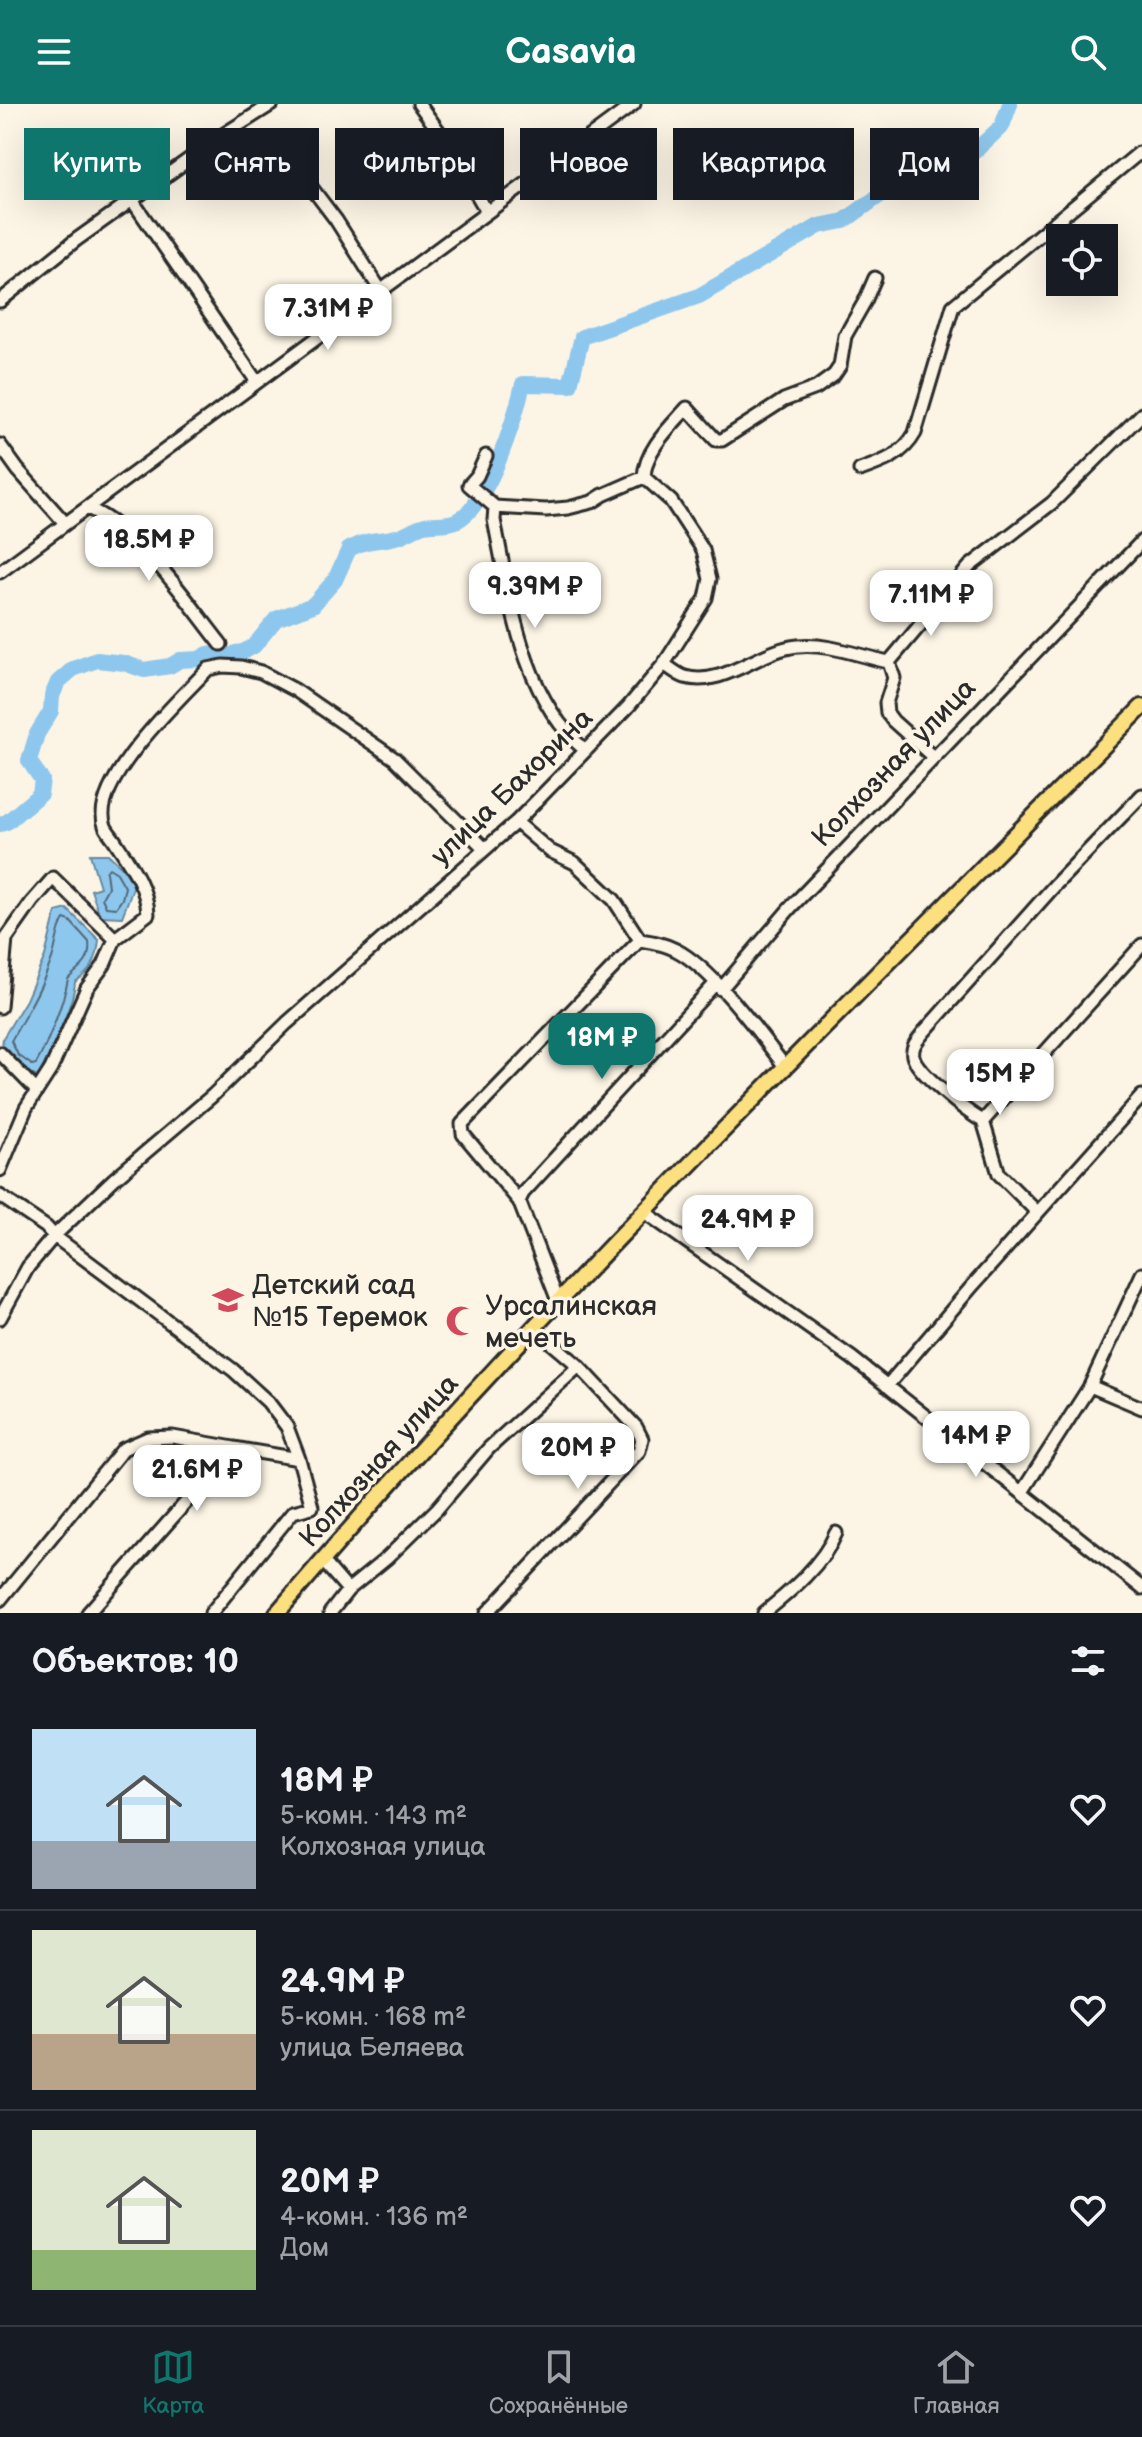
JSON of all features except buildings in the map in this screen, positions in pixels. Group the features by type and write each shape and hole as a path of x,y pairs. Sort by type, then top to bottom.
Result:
{"main road":[{"name":"Колхозная улица","path":"277,1613 558,1301 1142,707"}],"street":[{"path":"170,174 272,104"},
{"path":"419,104 454,154 487,212"},
{"path":"0,572 634,104"},
{"path":"860,470 895,456 908,446 915,433 953,306 1141,154"},
{"path":"319,198 381,291"},
{"path":"0,301 132,200 257,382"},
{"path":"486,456 469,485 495,507 546,510 581,506 644,477 652,451 687,408 716,440 722,440 784,400 827,381 840,366 845,336 875,278"},
{"path":"889,662 970,566 1045,509 1142,414"},
{"path":"0,445 65,523"},
{"name":"улица Бахорина","path":"0,1318 28,1267 54,1236 114,1179 212,1096 287,1023 516,822 628,707 664,664 706,598 710,579 703,550 671,501 644,477"},
{"path":"495,507 494,520 518,635 544,700 563,729 585,750"},
{"path":"88,508 109,518 136,543 221,644"},
{"name":"Колхозная улица","path":"519,1201 534,1181 791,907 1142,541"},
{"path":"664,664 683,677 703,678 731,671 775,651 814,645 889,662"},
{"path":"889,662 894,678 886,703 887,713 933,757"},
{"path":"0,1170 26,1108 51,1069 87,988 104,965 115,939 148,914 147,901 134,870 104,824 106,803 129,754 208,669 223,666 261,672 295,690 395,759 484,848"},
{"path":"1037,1212 999,1174 983,1121 970,1114 923,1072 912,1053 923,1033 1056,884 1142,795"},
{"path":"516,822 550,851 575,863 614,900 640,940 660,943 679,951 718,986 786,1068"},
{"path":"0,1007 6,939 53,878 115,939"},
{"path":"558,1301 519,1201 463,1134 462,1124 640,940"},
{"path":"983,1121 1142,945"},
{"path":"0,1053 37,1091"},
{"path":"887,1386 1142,1096"},
{"path":"0,1196 46,1227 233,1370 268,1402 287,1427 312,1507 293,1512 211,1613"},
{"path":"646,1213 887,1386 1142,1588"},
{"path":"1022,1492 1090,1386 1142,1274"},
{"path":"487,1613 639,1451 642,1439 636,1427 579,1366 534,1328"},
{"path":"330,1613 348,1590 387,1558 437,1509 489,1448 579,1366"},
{"path":"1090,1386 1142,1408"},
{"path":"0,1600 123,1449 148,1438 173,1437 299,1459"},
{"path":"88,1613 234,1448"},
{"path":"764,1613 815,1565 830,1547 836,1533"},
{"path":"322,1560 348,1590"}],"water":[{"path":"90,854 108,854 123,868 134,885 122,917 100,916 91,890 100,887"},
{"path":"67,909 99,940 98,947 90,969 75,982 66,1016 38,1077 13,1061 2,1046 3,1038 26,1000 45,956 56,912"}],"waterway":[{"path":"0,824 7,822 40,794 42,780 29,761 37,734 51,711 52,696 58,682 73,669 97,660 124,663 144,670 170,666 180,660 199,659 208,654 227,658 254,646 276,619 313,605 335,580 349,549 400,536 425,525 456,521 468,512 490,480 499,460 523,384 570,385 582,337 699,296 819,226 844,221 879,196 973,153 1002,126 1010,104"}],"place":[{"name":"Детский сад №15 Теремок","path":"228,1300"},
{"name":"Урсалинская мечеть","path":"461,1321"}]}
